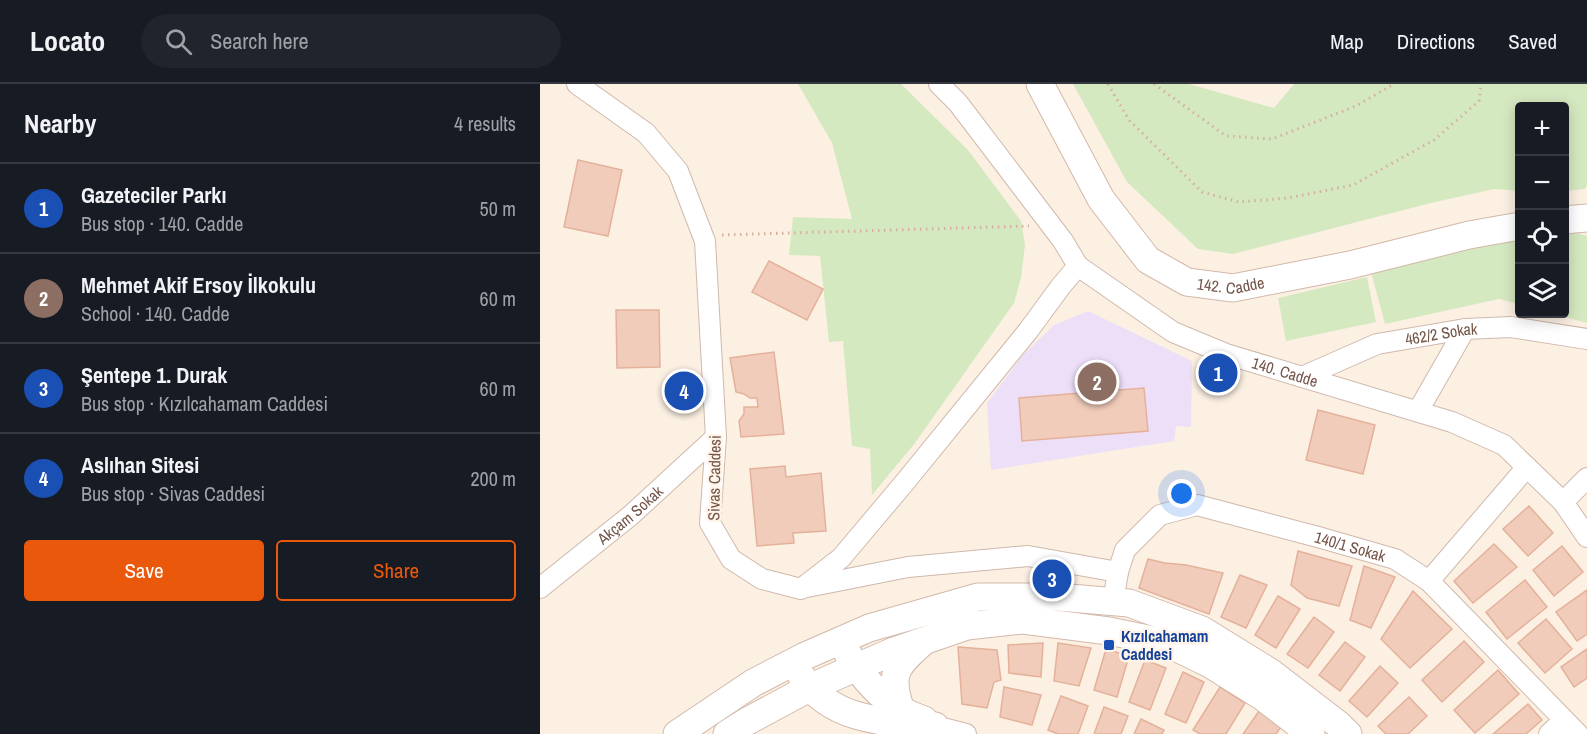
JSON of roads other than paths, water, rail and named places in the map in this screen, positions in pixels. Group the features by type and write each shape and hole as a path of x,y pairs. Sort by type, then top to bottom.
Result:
{"main road":[{"name":"142. Cadde","path":"1040,84 1101,199 1148,260 1186,282 1233,288 1350,265 1469,235 1515,227"},
{"path":"1569,220 1587,218"},
{"path":"677,734 753,682 869,628 978,597 1058,597 1129,603 1202,630 1270,672 1348,734"},
{"path":"736,728 809,688 894,651 967,626 1023,620 1109,631 1167,643 1210,664 1263,697 1311,734"},
{"path":"840,641 856,667 877,690 901,710 935,726"},
{"path":"901,710 895,692 894,677 901,664 924,641"},
{"path":"792,663 809,688 844,711 873,720 935,726"},
{"path":"736,728 812,711 844,711"}],"street":[{"name":"Sivas Caddesi","path":"577,84 646,133 678,171 705,241 716,436 710,523 731,559 762,579 801,589"},
{"name":"140. Cadde","path":"939,84 965,112 1063,241 1078,266 1173,332 1226,354 1452,422 1504,445 1563,502 1587,537"},
{"path":"801,589 841,558 1028,331 1078,266"},
{"name":"462/2 Sokak","path":"1302,377 1377,344 1465,329 1510,327 1587,339"},
{"path":"1418,411 1465,329"},
{"name":"Akçam Sokak","path":"540,588 630,516 716,436"},
{"path":"1429,581 1527,467"},
{"path":"1563,502 1587,478"},
{"name":"140/1 Sokak","path":"1113,602 1125,550 1160,515 1197,505 1318,537 1395,559 1429,581 1578,734"},
{"path":"801,589 908,567 1028,556 1118,573"},
{"path":"1549,734 1564,720"},
{"path":"935,726 966,734"}],"place":[{"name":"Gazeteciler Parkı","path":"1218,373"},
{"name":"Mehmet Akif Ersoy İlkokulu","path":"1097,382"},
{"name":"Aslıhan Sitesi","path":"684,391"},
{"name":"Şentepe 1. Durak","path":"1052,579"},
{"name":"Kızılcahamam Caddesi","path":"1109,645"}]}
